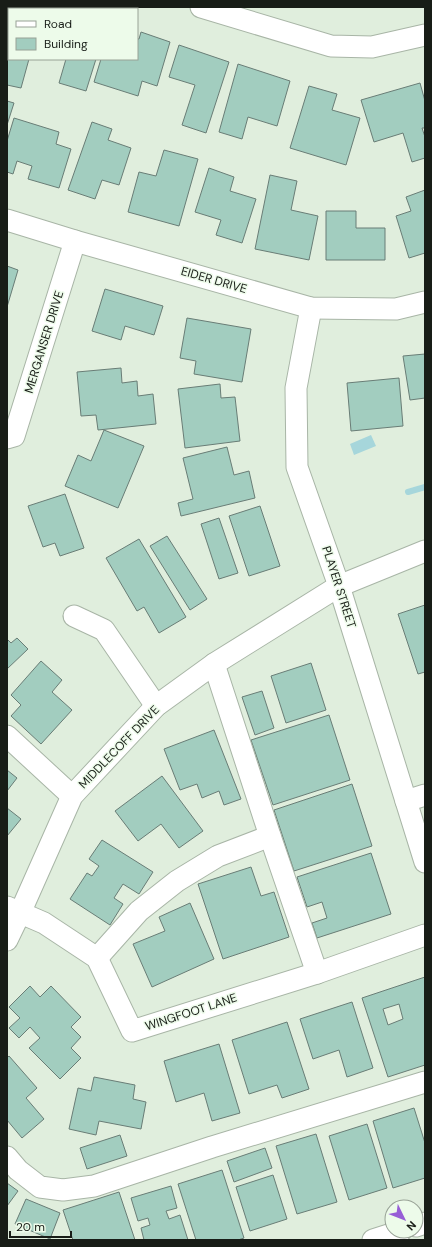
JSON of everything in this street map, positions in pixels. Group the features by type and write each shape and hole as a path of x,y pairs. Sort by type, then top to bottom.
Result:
{"street":[{"path":"200,7 331,46 372,47 425,35"},
{"name":"EIDER DRIVE","path":"7,220 75,241 312,308 396,309 425,302"},
{"name":"MERGANSER DRIVE","path":"7,438 14,436 75,241"},
{"name":"PLAYER STREET","path":"312,308 296,388 297,467 415,798 425,862"},
{"name":"MIDDLECOFF DRIVE","path":"7,940 14,910 72,796 156,706 214,664 339,586 425,551"},
{"path":"74,616 104,630 156,706"},
{"path":"214,664 270,836 317,973"},
{"path":"7,736 72,796"},
{"path":"14,910 44,923 97,958 139,911 177,881 218,856 270,836"},
{"name":"WINGFOOT LANE","path":"97,958 132,1031 317,973 425,935"},
{"path":"7,1157 18,1170 40,1187 63,1190 94,1186 212,1147 425,1082"},
{"path":"373,1240 384,1236"}],"water":[{"path":"371,435 376,446 354,455 350,444"}],"building":[{"path":"7,7 26,7 8,8 8,60 29,60 21,88 7,85"},
{"path":"141,32 170,42 157,86 142,81 138,96 94,82 101,60 138,60 139,39"},
{"path":"179,45 229,62 206,133 182,125 195,85 169,77"},
{"path":"66,60 96,60 86,91 59,83"},
{"path":"238,64 290,81 277,126 248,117 242,139 219,132"},
{"path":"420,83 425,101 425,128 422,128 425,137 425,158 412,162 403,133 374,142 361,100"},
{"path":"309,86 337,94 332,110 360,118 346,165 290,148"},
{"path":"7,101 14,103 7,125"},
{"path":"14,118 59,132 56,144 71,149 59,188 28,179 32,166 17,161 13,174 7,172 7,141"},
{"path":"92,122 112,129 108,140 131,148 119,185 102,180 95,199 68,190"},
{"path":"164,150 198,159 179,226 128,212 139,172 156,176"},
{"path":"209,168 234,177 230,191 256,199 242,243 216,235 221,220 195,212"},
{"path":"270,175 297,181 291,210 318,216 309,260 255,249"},
{"path":"425,190 425,253 409,258 396,216 411,211 406,197"},
{"path":"326,211 356,211 356,228 385,228 385,260 326,260"},
{"path":"7,266 18,270 7,307"},
{"path":"105,289 163,306 154,335 125,326 121,340 92,331"},
{"path":"187,318 251,329 242,382 194,374 196,361 180,358"},
{"path":"425,354 425,398 410,400 403,356"},
{"path":"121,368 122,383 137,381 138,396 153,394 156,424 98,430 96,415 81,416 77,372"},
{"path":"399,378 403,426 351,431 347,383"},
{"path":"220,384 221,398 235,397 240,441 185,448 178,389"},
{"path":"104,430 144,446 118,508 65,486 78,455 91,461"},
{"path":"227,447 234,475 249,471 255,498 181,516 178,503 193,499 183,458"},
{"path":"65,494 84,548 60,556 55,543 43,547 28,506"},
{"path":"260,506 280,566 249,576 229,516"},
{"path":"219,518 238,573 219,579 201,524"},
{"path":"167,536 207,599 190,610 150,546"},
{"path":"139,539 186,617 159,633 144,607 137,611 106,558"},
{"path":"425,605 425,672 418,674 398,614"},
{"path":"17,638 28,649 7,669 7,639 11,643"},
{"path":"41,661 62,680 52,692 72,710 41,744 11,716 21,705 11,695"},
{"path":"311,663 326,710 286,723 271,676"},
{"path":"262,691 274,728 255,735 242,697"},
{"path":"329,715 350,780 273,805 251,740"},
{"path":"214,730 241,799 224,805 219,791 202,798 197,784 180,790 164,749"},
{"path":"7,770 17,778 7,791"},
{"path":"162,776 203,831 179,848 161,824 138,841 115,811"},
{"path":"352,784 372,846 294,871 274,810"},
{"path":"7,808 21,819 7,836"},
{"path":"102,840 153,872 139,894 123,884 114,898 123,904 110,925 70,899 87,873 92,876 99,866 89,859"},
{"path":"371,853 391,914 317,938 312,923 327,918 322,902 307,907 297,877"},
{"path":"251,867 261,896 274,892 289,937 223,959 198,884"},
{"path":"190,903 214,959 152,987 133,944 165,931 159,917"},
{"path":"425,977 425,1065 388,1077 362,998","holes":["399,1004 403,1019 388,1025 383,1009"]},
{"path":"30,986 40,997 51,986 81,1017 71,1027 81,1037 71,1048 81,1058 60,1079 29,1048 40,1038 30,1027 19,1038 9,1028 20,1018 9,1007"},
{"path":"352,1002 373,1068 347,1077 339,1050 313,1059 300,1019"},
{"path":"287,1022 309,1089 282,1098 277,1085 249,1094 232,1040"},
{"path":"219,1044 240,1113 212,1121 204,1093 176,1102 164,1061"},
{"path":"9,1056 37,1088 26,1098 44,1119 22,1138 7,1120 7,1058"},
{"path":"94,1077 135,1085 133,1099 146,1102 141,1129 99,1121 96,1135 69,1129 78,1088 91,1091"},
{"path":"414,1108 425,1143 425,1178 393,1188 373,1121"},
{"path":"367,1124 387,1188 349,1200 329,1136"},
{"path":"316,1134 337,1202 297,1214 276,1146"},
{"path":"120,1135 127,1156 87,1169 80,1148"},
{"path":"265,1148 272,1168 234,1182 227,1161"},
{"path":"222,1170 244,1238 238,1240 196,1240 178,1184"},
{"path":"273,1175 287,1219 250,1231 236,1187"},
{"path":"7,1183 18,1191 7,1206"},
{"path":"171,1186 177,1208 166,1211 169,1219 180,1215 188,1240 144,1240 141,1228 150,1225 148,1218 138,1221 131,1198"},
{"path":"119,1192 135,1240 73,1240 63,1210"},
{"path":"26,1199 60,1213 50,1239 15,1224"}],"waterway":[{"path":"408,492 425,487"}]}
